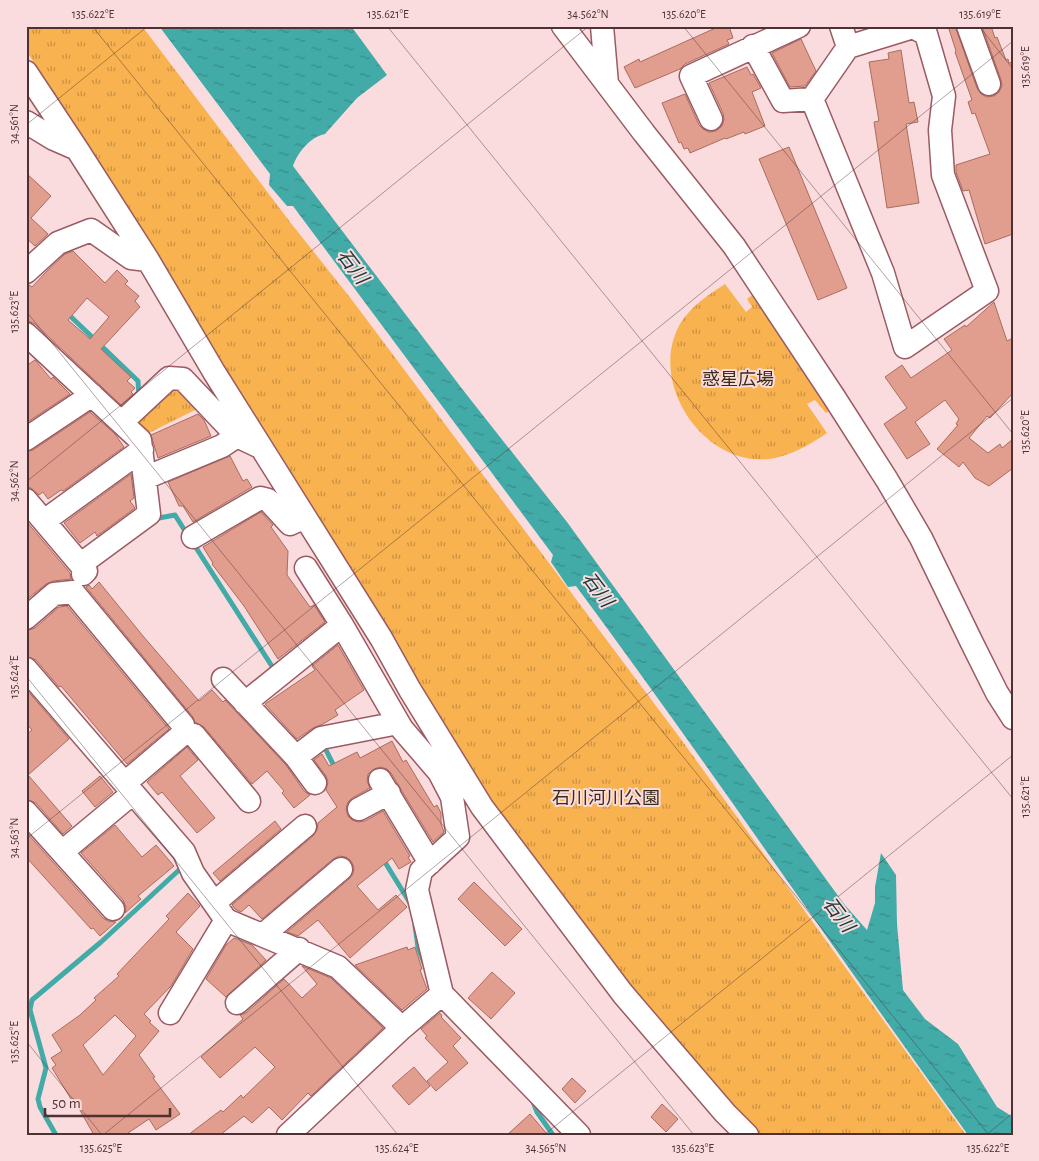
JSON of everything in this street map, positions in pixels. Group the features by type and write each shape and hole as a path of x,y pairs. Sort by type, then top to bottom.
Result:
{"street":[{"path":"564,26 734,246 872,455 921,538 975,650 997,693 1013,718"},
{"path":"602,26 607,84"},
{"path":"711,119 691,76 800,26"},
{"path":"968,26 989,84"},
{"path":"914,27 926,34 944,96 940,130 943,175 987,291 905,347 883,273 812,99 844,37 914,27"},
{"path":"753,46 783,101 812,99"},
{"path":"26,72 148,260 214,372 381,638 410,690 446,766 458,837 422,871 417,890 442,994 580,1135"},
{"path":"26,122 54,139 77,149"},
{"path":"26,272 58,243 92,230 131,258 148,260"},
{"path":"30,344 92,395 140,440 149,514 81,564"},
{"path":"122,422 169,378 183,378 237,436 262,447"},
{"path":"26,439 92,395"},
{"path":"145,478 222,446 237,436"},
{"path":"44,521 142,450"},
{"path":"193,537 260,498 268,500 290,524 305,517"},
{"path":"26,500 86,571 68,584 63,593"},
{"path":"306,568 342,625 398,723 417,748 446,766 482,807 623,994 747,1135"},
{"path":"26,618 54,594 73,592 183,725 184,733 128,794 62,852"},
{"path":"246,703 342,625"},
{"path":"26,669 128,794 184,852 192,873 220,911 263,934 338,967 402,1028"},
{"path":"223,679 296,757 315,783"},
{"path":"296,757 321,738 398,723"},
{"path":"184,733 194,735 249,801"},
{"path":"359,809 385,786 430,863"},
{"path":"26,812 113,909"},
{"path":"170,1012 220,911 305,826"},
{"path":"263,934 341,870"},
{"path":"236,1003 298,949"},
{"path":"288,1135 402,1028 442,994"}],"green space":[{"name":"石川河川公園","path":"26,26 142,26 290,222 352,300 683,742 966,1135 758,1135 656,1019 472,778 342,559 26,50"},
{"name":"惑星広場","path":"725,284 746,312 752,307 747,299 755,293 833,408 826,413 815,400 807,404 827,433 792,453 773,458 753,459 732,453 712,442 696,427 683,409 674,388 670,366 672,345 680,324 695,306"},
{"path":"177,385 199,408 149,433 135,418"}],"water":[{"name":"石川","path":"159,26 351,26 387,75 357,98 325,134 314,138 305,146 293,166 463,390 567,522 844,904 867,930 875,903 875,887 881,853 896,875 897,924 903,990 925,1019 958,1044 997,1107 1013,1117 1013,1135 968,1135 626,654 576,586 568,587 551,562 553,555 293,206 287,206 269,185 270,174"}],"building":[{"path":"720,26 729,26 733,38 727,40 729,44 685,64 680,69 635,88 624,67 639,59 640,62"},
{"path":"948,26 955,26 977,88 981,94 987,97 994,96 1002,86 982,26 991,26 1006,60 1008,59 1009,63 1013,62 1013,234 985,244 969,190 963,191 956,172 956,165 990,154 975,113 972,114 968,102 972,100"},
{"path":"801,39 816,71 805,86 790,87 772,53"},
{"path":"901,50 909,103 914,102 918,122 906,124 919,203 887,208 874,122 879,121 869,62 889,59 888,53"},
{"path":"747,67 761,88 752,92 765,126 745,134 744,132 725,138 690,153 688,148 684,149 681,142 679,143 662,103 685,94 699,125 709,132 716,131 722,126 724,120 723,113 709,83"},
{"path":"789,147 847,288 818,300 759,159"},
{"path":"26,173 51,196 31,218 48,234 35,246 26,238"},
{"path":"73,251 105,283 117,270 128,281 125,284 139,296 135,301 140,307 101,349 131,377 127,381 135,388 131,392 133,394 121,405 35,324 26,320 26,285 32,287 65,254","holes":["87,298 109,317 90,339 68,320"]},
{"path":"994,302 1007,341 1013,338 1013,393 990,418 987,416 969,438 988,453 1000,444 1002,448 1013,439 1013,468 989,486 975,478 963,462 959,467 937,449 958,425 956,424 959,419 945,400 915,422 930,444 907,459 884,424 907,408 885,377 902,365 911,378 952,350 944,339 965,325 966,327"},
{"path":"35,360 51,379 53,377 70,394 26,423 26,366"},
{"path":"90,412 115,434 124,447 63,491 61,490 48,499 43,492 39,495 31,488 26,487 26,452 33,450"},
{"path":"198,414 204,420 211,436 158,458 151,435"},
{"path":"230,456 243,481 247,479 252,487 193,522 183,506 179,506 168,482"},
{"path":"131,474 134,498 130,501 135,508 97,536 95,532 80,543 64,523"},
{"path":"261,512 273,525 271,527 288,551 287,575 310,607 314,605 325,622 278,659 244,606 212,564 203,547"},
{"path":"26,521 70,573 71,579 53,581 46,584 26,600"},
{"path":"99,582 199,701 212,690 223,702 225,700 286,765 304,791 310,795 294,808 282,793 284,791 267,771 252,784 204,727 195,722 193,717 86,587 89,585 92,589"},
{"path":"67,606 169,729 127,764 61,686 59,687 36,660 26,656 26,631 35,628 59,607"},
{"path":"338,645 364,690 335,710 338,715 297,739 265,704 315,670 312,666"},
{"path":"26,689 69,739 28,775 72,826 63,834 36,803 26,799 26,735 32,730 26,723"},
{"path":"392,741 403,762 406,760 434,807 437,805 441,813 441,824 444,832 433,842 391,773 387,769 380,767 368,774 367,781 370,788 352,798 348,802 346,809 348,816 358,822 365,821 383,811 410,856 408,857 411,862 399,869 392,858 357,886 378,910 396,895 407,907 350,958 318,920 298,936 287,932 353,874 354,867 351,861 346,857 339,856 262,919 249,905 241,912 235,909 232,905 313,836 317,830 318,823 337,807 326,790 328,782 326,776 314,760 322,754 329,766 357,752 360,758"},
{"path":"187,747 198,760 180,776 215,818 197,833 162,792 158,795 147,782"},
{"path":"100,776 113,792 95,807 82,791"},
{"path":"275,821 281,829 220,881 213,873"},
{"path":"115,825 142,857 156,845 174,866 138,896 141,899 125,913 126,907 123,900 81,853"},
{"path":"26,832 103,918 116,922 100,936 93,928 91,929 26,857"},
{"path":"474,882 522,929 505,946 458,899"},
{"path":"188,893 200,906 176,932 193,949 171,986 144,1014 151,1021 149,1022 159,1031 139,1055 155,1077 153,1078 180,1114 156,1130 149,1119 125,1135 94,1135 73,1098 71,1099 52,1068 56,1065 51,1058 62,1051 52,1035 80,1015 96,1000 94,998 119,976 117,974 169,919 166,916","holes":["115,1015 136,1036 103,1075 83,1045"]},
{"path":"234,938 252,945 266,960 226,997 206,979 226,945"},
{"path":"407,947 408,950 415,947 422,969 420,970 427,989 402,1010 355,965"},
{"path":"302,966 331,978 383,1028 311,1096 308,1093 282,1120 269,1107 252,1123 244,1116 220,1135 188,1135 221,1110 223,1112 241,1095 243,1098 275,1067 255,1047 220,1078 201,1057 243,1019 240,1015 246,1013 284,979 302,998 317,984"},
{"path":"492,972 515,993 491,1019 468,998"},
{"path":"440,1013 441,1017 461,1038 453,1046 468,1063 436,1091 427,1081 448,1062 425,1038 427,1036 421,1029"},
{"path":"414,1067 430,1086 409,1105 392,1086"},
{"path":"572,1078 586,1091 575,1103 562,1089"},
{"path":"662,1104 678,1119 666,1132 651,1117"},
{"path":"530,1114 548,1135 507,1135"}],"waterway":[{"path":"67,313 138,381 139,396"},
{"path":"158,514 159,518 175,515 187,534"},
{"path":"193,543 275,671"},
{"path":"324,746 336,770"},
{"path":"383,859 410,903"},
{"path":"56,1135 40,1107 38,1099 46,1068 30,1010 32,1000 101,942 179,870 181,865"},
{"path":"415,926 418,947 424,963"},
{"path":"532,1099 537,1112 553,1135"}]}
